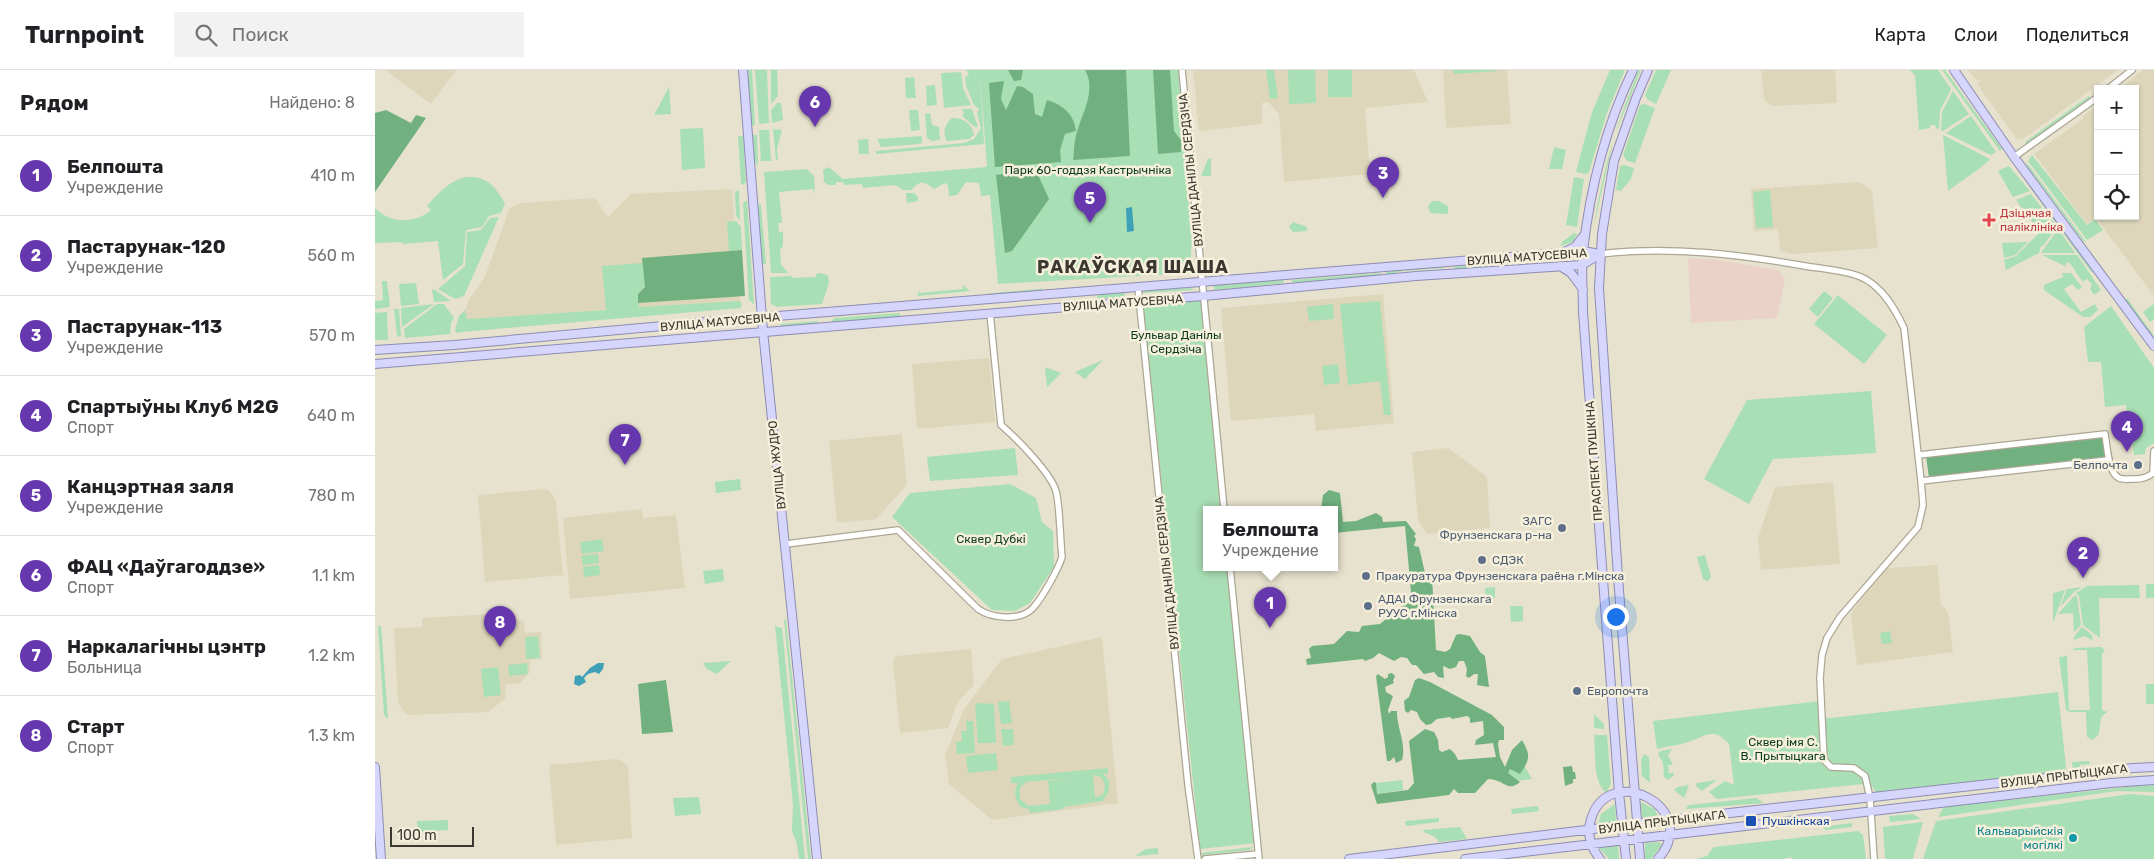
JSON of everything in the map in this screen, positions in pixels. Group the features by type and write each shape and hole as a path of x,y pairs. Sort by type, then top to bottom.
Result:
{"main road":[{"name":"ВУЛІЦА ЖУДРО","path":"743,70 763,331 817,859"},
{"name":"ПРАСПЕКТ ПУШКІНА","path":"1626,859 1619,793 1583,312 1582,265 1591,203 1605,144 1613,117 1633,70"},
{"name":"ПРАСПЕКТ ПУШКІНА","path":"1640,859 1601,333 1600,254 1614,160 1648,70"},
{"path":"1954,70 2014,157 2154,346"},
{"path":"1563,252 1575,246 1586,233"},
{"name":"ВУЛІЦА МАТУСЕВІЧА","path":"375,350 496,342 762,318 1563,252 1583,251 1600,254"},
{"name":"ВУЛІЦА МАТУСЕВІЧА","path":"375,364 1093,304 1140,302 1417,276 1582,265 1600,254"},
{"path":"1417,276 1446,269 1447,266 1443,263"},
{"path":"1559,266 1571,273 1583,288"},
{"path":"1287,276 1289,288"},
{"path":"1092,291 1093,304"},
{"path":"492,355 496,342"},
{"path":"375,767 381,859"},
{"name":"ВУЛІЦА ПРЫТЫЦКАГА","path":"1349,859 1667,820 2154,767"},
{"name":"ВУЛІЦА ПРЫТЫЦКАГА","path":"1465,859 2111,783 2154,780"},
{"path":"1600,859 1591,844 1589,830 1592,817 1599,806 1608,798 1619,793 1635,792 1654,800 1667,820 1669,834 1665,849 1658,859"}],"street":[{"name":"ВУЛІЦА ДАНІЛЫ СЕРДЗІЧА","path":"1182,70 1224,506"},
{"path":"2113,85 2133,70"},
{"path":"2014,157 2094,100"},
{"path":"1600,254 1670,250 1719,253 1849,274 1869,282 1891,304 1904,328 1923,505 1918,527 1840,617 1827,638 1822,655 1820,678 1825,760 1831,767 1854,768 1867,779 1874,859"},
{"name":"ВУЛІЦА ДАНІЛЫ СЕРДЗІЧА","path":"1138,287 1188,785 1198,859"},
{"path":"786,544 898,530 978,609 986,614 1016,616 1032,609 1059,566 1062,557 1056,491 1034,459 1017,439 1001,425 990,313"},
{"path":"1919,455 2105,434 2108,460 2116,476 2121,479 2145,478 2153,473 2154,451"},
{"path":"1921,481 2108,460"},
{"path":"1205,859 1259,856 1230,571"}],"shaded area":[{"path":"385,70 456,70 431,104"},
{"path":"1193,70 1414,70 1428,102 1365,108 1370,174 1284,182 1279,114 1268,102 1262,103 1262,124 1199,131"},
{"path":"1443,70 1507,70 1511,124 1446,128"},
{"path":"1761,70 1835,70 1837,103 1772,106 1764,99"},
{"path":"1968,70 2118,70 2097,85 2094,85 2094,87 2023,139 2016,138 1977,84 1982,78 1977,81"},
{"path":"2143,70 2154,70 2154,296 2097,220 2139,220 2139,85 2124,85"},
{"path":"2094,108 2094,219 2087,224 2034,154 2084,118 2083,116"},
{"path":"1859,182 1872,191 1878,248 1793,254 1780,251 1778,229 1754,231 1751,189"},
{"path":"732,189 740,301 467,319 465,310 469,299 484,279 509,210 514,206 521,203 595,198 608,217 631,194"},
{"path":"1688,258 1719,260 1778,270 1785,279 1777,318 1691,323"},
{"path":"1383,294 1394,423 1316,431 1314,414 1231,421 1221,308"},
{"path":"989,358 995,422 917,429 912,364"},
{"path":"902,434 907,485 876,519 837,523 829,441"},
{"path":"1448,448 1487,477 1490,528 1427,534 1418,520 1412,452"},
{"path":"1833,482 1840,564 1761,570 1758,538 1775,487"},
{"path":"546,489 556,501 563,575 485,582 478,495"},
{"path":"642,509 643,518 676,515 685,588 570,599 563,518"},
{"path":"1937,565 1941,604 1948,612 1953,652 1857,665 1851,615 1853,610 1887,568"},
{"path":"510,613 511,621 524,620 525,633 541,632 542,659 530,660 530,672 520,683 505,685 506,698 488,712 406,715 398,702 394,628 422,627 422,618"},
{"path":"1102,637 1118,803 992,820 949,784 945,755 964,709 1002,659"},
{"path":"971,649 974,685 957,703 948,728 900,733 893,662 896,656"},
{"path":"618,759 628,766 632,838 556,845 549,765"}],"green space":[{"path":"748,70 752,70 755,125 751,126"},
{"path":"755,70 767,70 769,123 759,124"},
{"path":"771,70 777,70 778,96 771,104"},
{"name":"Парк 60-годдзя Кастрычніка","path":"966,70 1178,70 1188,163 1189,206 1191,208 1189,219 1192,219 1191,273 998,284 990,195 981,196 979,183 966,182 957,195 949,196 948,185 945,183 934,189 925,183 920,183 912,190 903,190 895,185 863,188 862,184 844,185 843,182 836,182 836,185 828,185 824,182 823,170 829,167 843,179 987,167 980,75 984,144 876,154 876,151 964,143 974,139 981,128 977,113 979,109 974,105 966,86 965,78 969,74"},
{"path":"1008,70 1023,70 1021,80 1014,81"},
{"path":"1085,70 1126,70 1130,156 1073,160 1077,131 1089,96 1088,78"},
{"path":"1153,70 1170,70 1174,131 1181,140 1181,152 1158,154"},
{"path":"1266,70 1274,70 1278,98 1270,99"},
{"path":"1288,70 1315,70 1316,103 1289,104"},
{"path":"1328,70 1352,70 1352,97 1328,97"},
{"path":"1453,70 1497,70 1497,71 1454,74"},
{"path":"1610,70 1625,70 1607,113 1589,172 1586,174 1576,172 1592,112"},
{"path":"1639,70 1641,70 1615,135 1623,109"},
{"path":"1656,70 1671,70 1656,104 1647,99 1645,95"},
{"path":"1910,70 1938,70 1951,89 1940,111 1939,129 1935,125 1930,125 1930,128 1919,130 1915,75"},
{"path":"1942,70 1945,70 2002,149 2000,151"},
{"path":"961,72 963,88 971,105 944,108 941,73"},
{"path":"914,77 916,98 906,98 905,78"},
{"path":"1004,81 1001,99 1006,110 1017,86 1023,87 1033,94 1035,114 1042,117 1047,100 1063,108 1070,115 1076,131 1065,134 1060,150 1061,162 995,167 989,83"},
{"path":"935,85 937,105 927,106 926,86"},
{"path":"669,87 671,114 654,115"},
{"path":"1953,91 1969,114 1943,131 1941,130 1942,112"},
{"path":"2089,96 2091,98 2026,144 2025,142"},
{"path":"777,103 781,103 783,120 772,123 771,110"},
{"path":"1644,104 1655,108 1635,163 1627,161 1623,155 1640,105"},
{"path":"962,109 972,109 978,127 975,127 962,116 964,113"},
{"path":"386,110 411,123 416,115 426,118 375,192 375,113"},
{"path":"909,110 918,110 920,130 911,131"},
{"path":"930,113 932,125 939,127 940,140 932,141 927,138 925,114"},
{"path":"1971,116 1996,152 1991,155 1946,133"},
{"path":"952,118 966,122 972,128 974,135 969,139 947,141 945,129"},
{"path":"703,128 705,168 682,170 680,129"},
{"path":"773,129 782,130 777,149 778,160 776,160"},
{"path":"759,130 769,130 771,161 761,161"},
{"path":"753,135 757,135 758,166 753,158"},
{"path":"1943,135 1990,159 1948,191"},
{"path":"738,136 743,136 746,182 743,185 741,183"},
{"path":"922,136 922,143 919,144 881,147 877,139"},
{"path":"868,139 869,154 859,154 858,140"},
{"path":"1613,140 1593,230 1605,168"},
{"path":"1554,147 1566,150 1562,169 1549,169"},
{"path":"2032,155 2087,225 2096,220 2103,230 2087,240 2028,161"},
{"path":"1211,158 1211,176 1201,176 1208,159"},
{"path":"2027,163 2086,242 2083,241 2027,166"},
{"path":"1624,165 1634,168 1631,179 1621,191 1616,190 1620,166"},
{"path":"2009,166 2030,191 2013,197 1998,171"},
{"path":"807,169 814,176 815,193 813,189 779,192 782,223 778,223 779,232 783,232 783,246 780,250 781,264 788,273 771,273 764,172"},
{"path":"1028,171 1039,177 1049,199 1012,251 1005,253 996,175"},
{"path":"467,177 480,178 486,181 498,192 505,203 501,213 489,216 482,227 466,230 463,264 443,280 438,241 404,244 400,242 375,243 375,208 388,217 395,219 410,220 418,218 431,210 427,206 435,196 455,181"},
{"path":"1574,177 1584,179 1577,227 1566,225"},
{"path":"2027,183 2093,271 2092,273"},
{"path":"739,190 740,221 736,216 735,192"},
{"path":"1770,190 1773,227 1756,228 1753,192"},
{"path":"906,193 914,193 918,197 918,201 907,203"},
{"path":"2031,194 2050,218 2038,230 2016,200"},
{"path":"747,200 754,304 749,300 743,203"},
{"path":"1432,201 1439,201 1448,206 1448,214 1430,213 1428,206"},
{"path":"758,204 761,205 766,264 762,264"},
{"path":"499,217 464,296 455,299 438,289 465,266 467,232 481,230 490,218"},
{"path":"2052,220 2057,227 2043,246 2041,246 2039,253 2006,270 2004,260 2016,256"},
{"path":"736,221 741,227 742,250 729,251 727,222"},
{"path":"1293,222 1307,227 1307,231 1293,232 1289,227"},
{"path":"2058,229 2075,253 2041,253"},
{"path":"1574,233 1577,234 1573,242 1561,246 1562,242"},
{"path":"2028,242 2015,255 2004,258 2002,243"},
{"path":"742,250 745,296 638,303 638,294 645,287 642,258"},
{"path":"2042,255 2077,255 2101,290 2094,295 2090,289 2092,284 2087,279 2083,282 2069,262 2065,264 2067,267"},
{"path":"1556,256 1556,259 1495,263 1479,268 1455,269 1454,265"},
{"path":"642,258 645,287 638,294 639,307 740,301 742,305 740,308 457,333 455,330 459,316 465,310 467,319 606,310 602,266 642,263"},
{"path":"1444,266 1444,268 1404,271 1386,275 1386,272"},
{"path":"1381,273 1381,276 1293,283 1292,280"},
{"path":"2062,273 2071,273 2082,287 2078,290 2072,284 2064,289 2081,312 2095,304 2098,310 2090,317 2083,317 2044,290 2044,285 2063,277"},
{"path":"816,274 828,275 829,283 822,304 777,307 771,304 770,277 816,277"},
{"path":"1283,280 1284,283 1214,290 1214,285"},
{"path":"382,281 387,281 390,307 375,309 375,301 383,300"},
{"path":"416,283 419,304 401,306 399,284"},
{"path":"963,285 970,291 917,296 920,290 920,293 963,289"},
{"path":"1043,288 1040,292 982,294 1039,289"},
{"path":"1191,288 1194,290 1142,293 1144,291"},
{"path":"432,289 435,290 451,301 434,302"},
{"path":"1824,291 1833,298 1818,317 1809,309"},
{"path":"1122,292 1125,294 1123,297 1099,299 1097,297 1098,294"},
{"path":"1838,295 1887,335 1864,364 1814,324"},
{"path":"2127,298 2154,336 2154,341 2125,301"},
{"name":"Бульвар Данілы Сердзіча","path":"1201,301 1221,506 1203,506 1203,571 1227,571 1256,843 1200,849 1143,305"},
{"path":"1380,301 1391,415 1384,415 1380,381 1348,385 1340,304"},
{"path":"434,304 402,327 401,308"},
{"path":"437,304 444,304 454,318 451,323 450,334 405,338 404,329"},
{"path":"1333,304 1334,319 1309,321 1307,307"},
{"path":"2154,304 2154,319 2150,322 2143,312"},
{"path":"2111,306 2154,368 2154,443 2146,448 2145,454 2134,455 2126,405 2105,407 2101,362 2088,362 2084,327"},
{"path":"394,309 399,309 401,336 397,337"},
{"path":"387,312 388,340 375,340 375,313"},
{"path":"900,313 900,319 832,323 831,321 835,318"},
{"path":"817,321 820,324 781,328 780,324"},
{"path":"1103,360 1085,379 1075,372"},
{"path":"1338,364 1340,383 1324,385 1322,366"},
{"path":"1045,367 1061,373 1047,387"},
{"path":"1871,391 1876,453 1773,459 1749,504 1704,479 1747,400"},
{"path":"2102,435 2106,458 1929,478 1926,456"},
{"path":"1015,448 1018,475 930,481 927,457"},
{"path":"740,479 741,490 716,493 715,482"},
{"name":"Сквер Дубкі","path":"1010,484 1036,498 1042,522 1053,531 1054,567 1030,603 1015,611 992,610 892,517 910,493"},
{"path":"1329,490 1340,493 1343,522 1356,521 1376,513 1382,517 1383,522 1406,521 1416,534 1414,536 1416,539 1414,546 1419,547 1425,573 1432,577 1436,650 1445,652 1450,649 1456,635 1470,636 1480,652 1485,656 1489,687 1477,685 1478,674 1474,674 1469,678 1466,676 1467,669 1464,661 1459,661 1456,667 1450,669 1443,666 1444,678 1438,677 1434,672 1424,674 1416,665 1412,665 1407,658 1401,657 1394,661 1379,653 1365,661 1363,659 1307,665 1306,659 1311,658 1309,649 1312,646 1334,644 1347,631 1359,632 1362,626 1380,624 1405,604 1412,603 1405,526 1338,533 1338,506 1321,506 1323,495"},
{"path":"602,539 604,551 582,554 580,542"},
{"path":"598,554 599,563 583,565 581,556"},
{"path":"1705,555 1711,577 1708,581 1703,579 1697,557"},
{"path":"599,565 600,575 584,577 583,567"},
{"path":"723,569 724,581 705,584 703,571"},
{"path":"2146,584 2154,584 2154,598 2146,598"},
{"path":"2139,585 2140,598 2099,598 2100,638 2083,625 2079,596 2076,593 2087,586"},
{"path":"1495,587 1495,598 1486,598 1485,588"},
{"path":"2082,587 2074,592 2060,607 2067,589"},
{"path":"2065,590 2053,623 2053,593"},
{"path":"2075,595 2077,597 2081,625 2074,632 2073,613 2058,614"},
{"path":"1510,606 1523,606 1523,621 1511,622"},
{"path":"786,619 811,859 808,859 784,620"},
{"path":"775,625 782,628 805,859 799,859 797,844 792,831 793,804"},
{"path":"378,626 381,626 388,719 384,715"},
{"path":"2082,627 2092,635 2093,641 2085,636 2074,640 2074,637"},
{"path":"1890,631 1892,643 1882,644 1880,633"},
{"path":"538,636 540,658 526,659 525,637"},
{"path":"2101,647 2105,650 2102,654 2102,710 2107,712 2101,717 2099,734 2093,740 2087,737 2086,712 2070,712 2066,710 2059,657 2067,656 2069,710 2090,710 2087,650 2071,650"},
{"path":"731,661 717,674 707,669 703,663"},
{"path":"527,663 528,674 509,676 508,665"},
{"path":"498,667 501,695 484,697 481,669"},
{"path":"1392,673 1395,676 1394,683 1385,687 1386,692 1393,696 1388,710 1389,714 1391,711 1397,711 1403,748 1402,760 1396,763 1394,757 1387,761 1376,676 1378,674 1385,679 1388,677 1388,674"},
{"path":"1419,678 1492,715 1504,727 1504,740 1499,740 1498,744 1500,757 1505,767 1512,750 1522,740 1528,754 1526,765 1520,774 1510,769 1508,773 1520,782 1516,785 1508,786 1488,779 1475,793 1458,793 1454,789 1449,795 1377,804 1371,785 1374,782 1376,783 1377,794 1408,790 1414,783 1409,741 1425,729 1434,732 1438,740 1439,750 1442,752 1450,749 1458,760 1496,757 1493,743 1475,745 1476,740 1484,735 1483,721 1470,723 1470,718 1467,716 1452,719 1450,717 1437,719 1431,724 1426,725 1420,719 1417,712 1411,710 1408,713 1405,711 1404,701 1409,697 1415,680"},
{"path":"666,680 673,732 642,734 638,684"},
{"path":"2146,684 2154,684 2154,704 2146,704"},
{"name":"Сквер імя С. В. Прытыцкага","path":"2058,692 2065,771 1886,792 1881,791 1881,793 1876,793 1873,787 1864,784 1717,799 1709,792 1725,781 1734,785 1729,744 1719,736 1711,734 1657,749 1653,721 1820,701 1819,718 1831,718"},
{"path":"1009,701 1012,723 1001,724 998,702"},
{"path":"978,703 994,704 996,743 978,743 975,707"},
{"path":"1594,714 1604,724 1604,729 1594,728"},
{"path":"966,721 973,721 975,753 957,754 956,742 962,741 961,731 967,731"},
{"path":"1001,729 1013,729 1014,745 1003,746"},
{"path":"1594,735 1607,735 1611,784 1606,793 1599,781 1595,766"},
{"path":"1672,749 1668,755 1673,765 1668,765 1669,773 1674,773 1674,775 1668,780 1664,777 1663,763 1658,754 1660,751"},
{"path":"996,753 998,770 968,773 966,756"},
{"path":"1644,754 1649,757 1650,783 1642,776 1641,760"},
{"path":"2089,761 2090,764 2080,765 2080,769 2073,770 2072,762"},
{"path":"1572,766 1576,779 1573,779 1573,783 1565,786 1563,767"},
{"path":"1525,767 1532,779 1506,782 1504,769"},
{"path":"1108,768 1108,773 1103,774 1109,780 1109,791 1103,801 1030,813 1029,809 1021,807 1017,801 1015,792 1018,783 1011,783 1011,777","holes":["1093,776 1102,778 1105,786 1103,794 1095,798","1070,778 1048,781 1050,804 1028,806 1020,799 1020,788 1026,782"]},
{"path":"1402,780 1403,790 1377,794 1376,783"},
{"path":"1717,780 1702,791 1696,786 1697,783"},
{"path":"2154,784 2154,792 2117,791 1938,817 1943,808 1950,806"},
{"path":"1689,785 1684,798 1674,790 1678,787"},
{"name":"Кальварыйскія могілкі","path":"2130,794 2154,796 2154,859 1923,859 1936,821"},
{"path":"699,797 701,814 675,816 673,798"},
{"path":"1756,798 1764,803 1685,809 1689,805"},
{"path":"1641,802 1655,809 1658,817 1642,818"},
{"path":"1615,804 1616,823 1598,824 1601,814"},
{"path":"1538,806 1539,811 1512,814 1511,809"},
{"path":"1913,814 1921,819 1890,822 1889,816"},
{"path":"1439,818 1439,822 1406,826 1405,821"},
{"path":"448,820 448,830 418,832 417,821"},
{"path":"1923,822 1913,859 1885,859 1883,827"},
{"path":"1852,823 1852,827 1826,830 1822,827"},
{"path":"1460,827 1467,839 1439,842 1435,837 1423,830"},
{"path":"1858,831 1863,835 1866,859 1793,859 1790,857 1783,859 1696,859 1707,856 1714,847"},
{"path":"1659,842 1662,845 1651,859 1645,859 1645,843"},
{"path":"1618,845 1619,859 1609,859 1599,848"},
{"path":"1253,847 1250,850 1203,855 1200,853"},
{"path":"1158,848 1158,854 1135,856 1146,849"}],"water":[{"path":"1132,207 1134,231 1127,232 1126,208"},
{"path":"598,663 604,663 603,669 599,674 595,672 588,674 584,678 586,682 579,686 574,684 575,676 580,675 582,677 590,668"}],"place":[{"name":"ФАЦ «Даўгагоддзе»","path":"815,127"},
{"name":"Пастарунак-113","path":"1383,198"},
{"name":"Дзіцячая паліклініка","path":"1989,220"},
{"name":"Канцэртная заля","path":"1090,223"},
{"name":"Спартыўны Клуб M2G","path":"2127,452"},
{"name":"Наркалагічны цэнтр","path":"625,465"},
{"name":"Белпочта","path":"2138,465"},
{"name":"ЗАГС Фрунзенскага р-на","path":"1562,528"},
{"name":"СДЭК","path":"1482,560"},
{"name":"Пракуратура Фрунзенскага раёна г.Мінска","path":"1366,576"},
{"name":"Пастарунак-120","path":"2083,578"},
{"name":"АДАІ Фрунзенскага РУУС г.Мінска","path":"1368,606"},
{"name":"Белпошта","path":"1270,628"},
{"name":"Старт","path":"500,647"},
{"name":"Европочта","path":"1577,691"},
{"name":"Пушкінская","path":"1751,821"},
{"name":"Кальварыйскія могілкі","path":"2073,838"}],"district":[{"name":"РАКАЎСКАЯ ШАША","path":"1133,267"}]}
